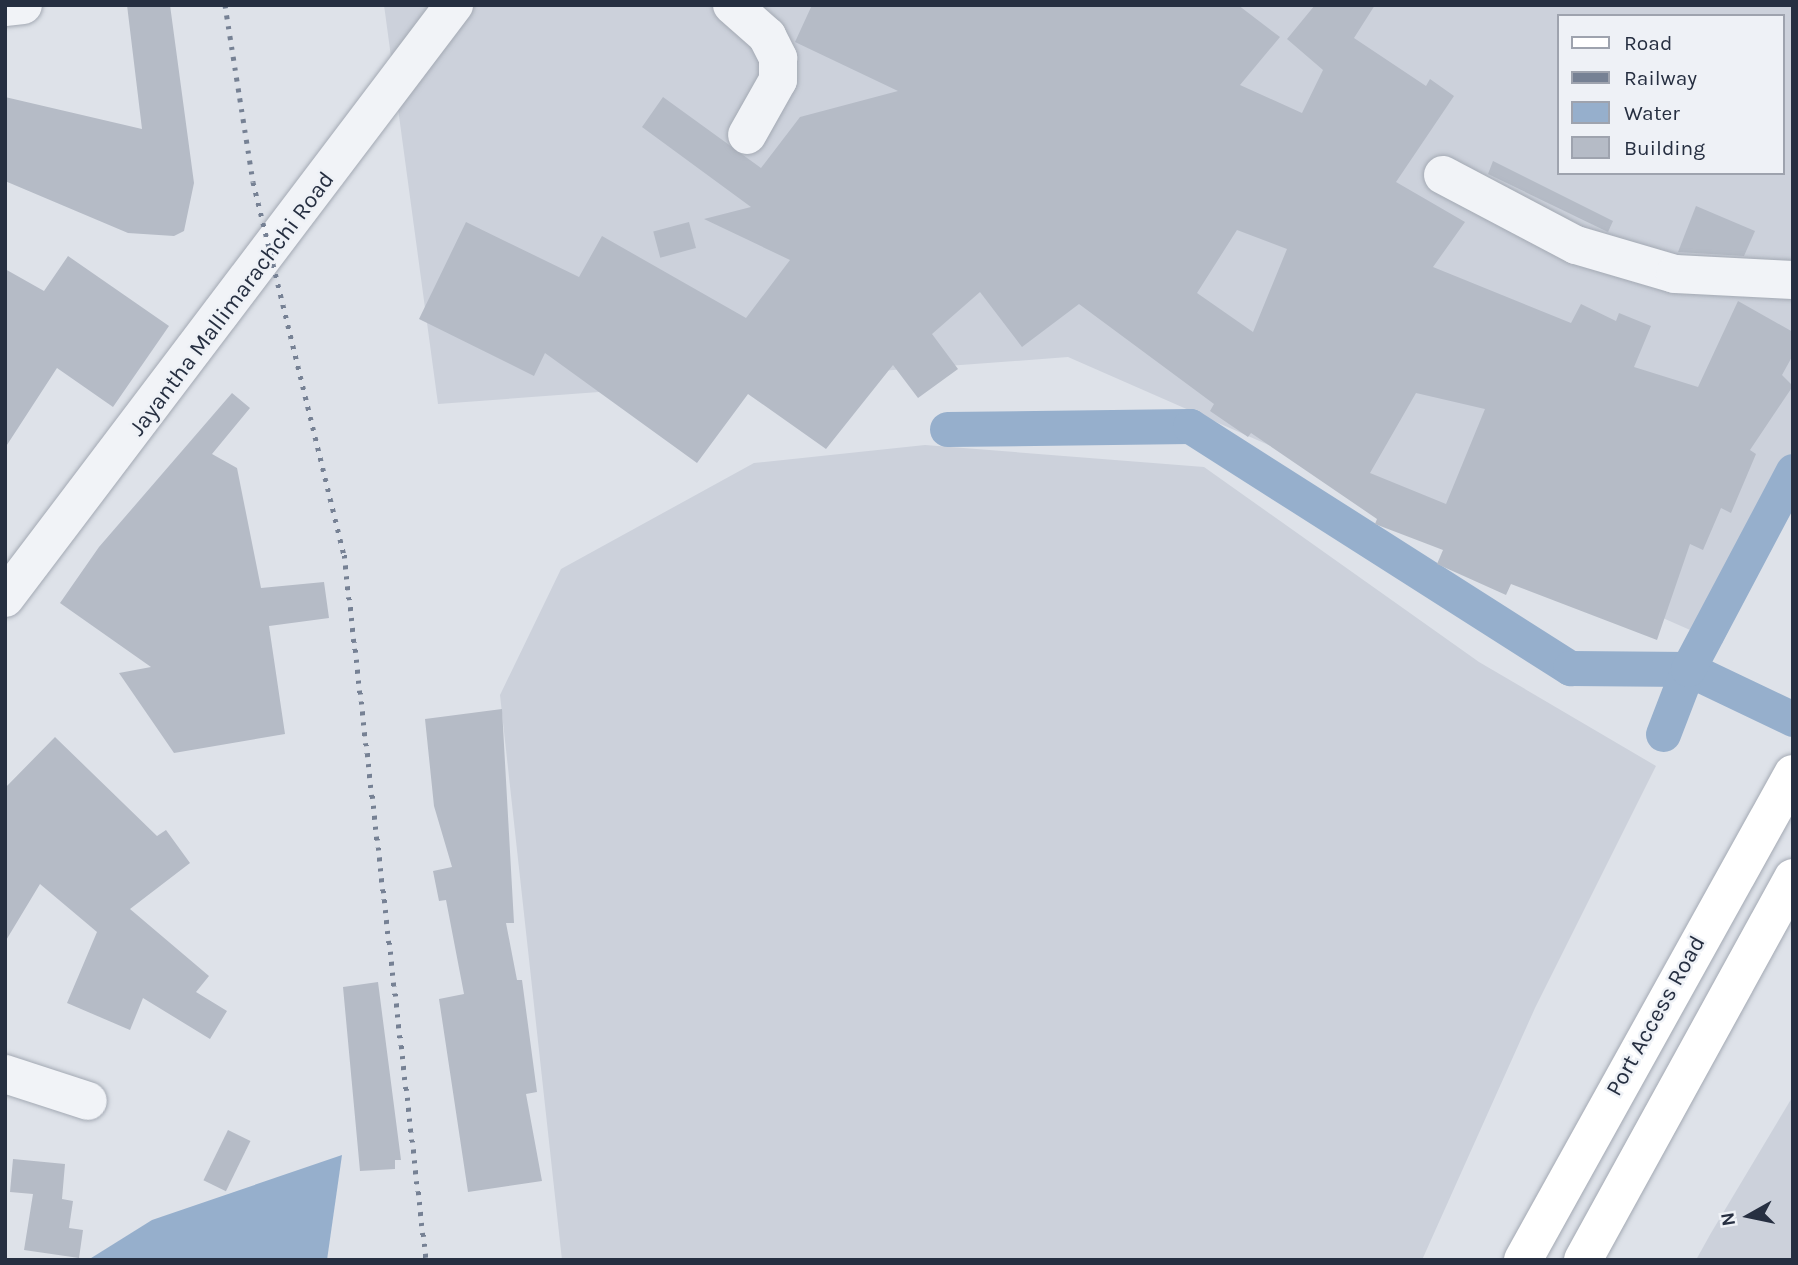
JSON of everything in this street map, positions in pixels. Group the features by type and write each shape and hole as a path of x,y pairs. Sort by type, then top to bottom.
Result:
{"main road":[{"name":"Port Access Road","path":"1523,1260 1749,847 1793,774"},
{"path":"1583,1260 1793,878"}],"street":[{"path":"5,7 23,5"},
{"name":"Jayantha Mallimarachchi Road","path":"5,598 454,5"},
{"path":"732,5 767,36 778,58 778,80 747,135"},
{"path":"1443,175 1576,245 1675,274 1793,280"},
{"path":"5,1074 88,1101"}],"shaded area":[{"path":"384,5 1793,5 1793,490 1722,644 1068,357 438,404"},
{"path":"925,445 1204,467 1479,662 1656,766 1535,1008 1422,1260 562,1260 500,695 561,569 754,463"},
{"path":"1793,1096 1793,1260 1696,1260 1711,1233"}],"water":[{"path":"342,1155 327,1260 88,1260 152,1220"}],"building":[{"path":"127,5 170,5 194,183 184,231 174,236 128,233 5,181 5,97 142,129"},
{"path":"812,5 1238,5 1280,37 1240,85 1302,113 1323,70 1287,39 1315,5 1375,5 1354,38 1426,86 1430,79 1454,96 1396,182 1465,222 1433,267 1571,323 1581,304 1616,321 1619,313 1651,326 1634,367 1698,387 1738,301 1793,332 1793,355 1782,375 1793,386 1750,450 1756,454 1731,513 1721,508 1703,550 1690,544 1657,640 1511,584 1506,595 1437,564 1443,550 1375,524 1377,519 1251,433 1248,437 1210,411 1214,404 1079,304 1022,347 980,292 932,334 958,369 918,398 893,365 826,449 748,394 697,463 545,353 534,376 419,319 466,222 579,277 602,236 746,318 790,260 704,219 751,207 642,127 663,97 761,168 800,117 898,91 795,42","holes":["1237,230 1287,249 1253,332 1197,293","1416,393 1485,409 1446,504 1370,473"]},
{"path":"1493,161 1613,221 1608,232 1488,174"},
{"path":"1696,206 1755,231 1744,256 1678,252"},
{"path":"689,222 696,248 660,258 653,232"},
{"path":"68,256 169,326 113,407 57,368 5,448 5,269 44,291"},
{"path":"232,393 250,408 212,454 237,468 261,588 324,582 329,618 269,626 285,734 174,753 119,673 151,667 60,603 99,547"},
{"path":"502,709 514,923 506,923 517,980 522,980 537,1092 526,1094 542,1181 468,1192 439,999 464,994 446,900 439,901 433,871 452,867 434,806 425,719"},
{"path":"55,737 157,836 166,830 190,863 130,909 209,976 196,992 227,1011 210,1039 143,998 130,1030 67,1003 97,932 40,884 5,942 5,788"},
{"path":"378,982 401,1160 395,1160 395,1169 360,1171 343,987"},
{"path":"228,1130 250,1141 226,1191 203,1180"},
{"path":"13,1159 65,1164 62,1199 73,1201 69,1228 83,1230 79,1258 24,1250 33,1194 10,1192"}],"waterway":[{"path":"947,429 1190,426 1570,668 1688,669 1793,719"},
{"path":"1663,734 1688,669 1793,471"}],"railway":[{"path":"225,5 253,182 344,555 426,1260"}]}
